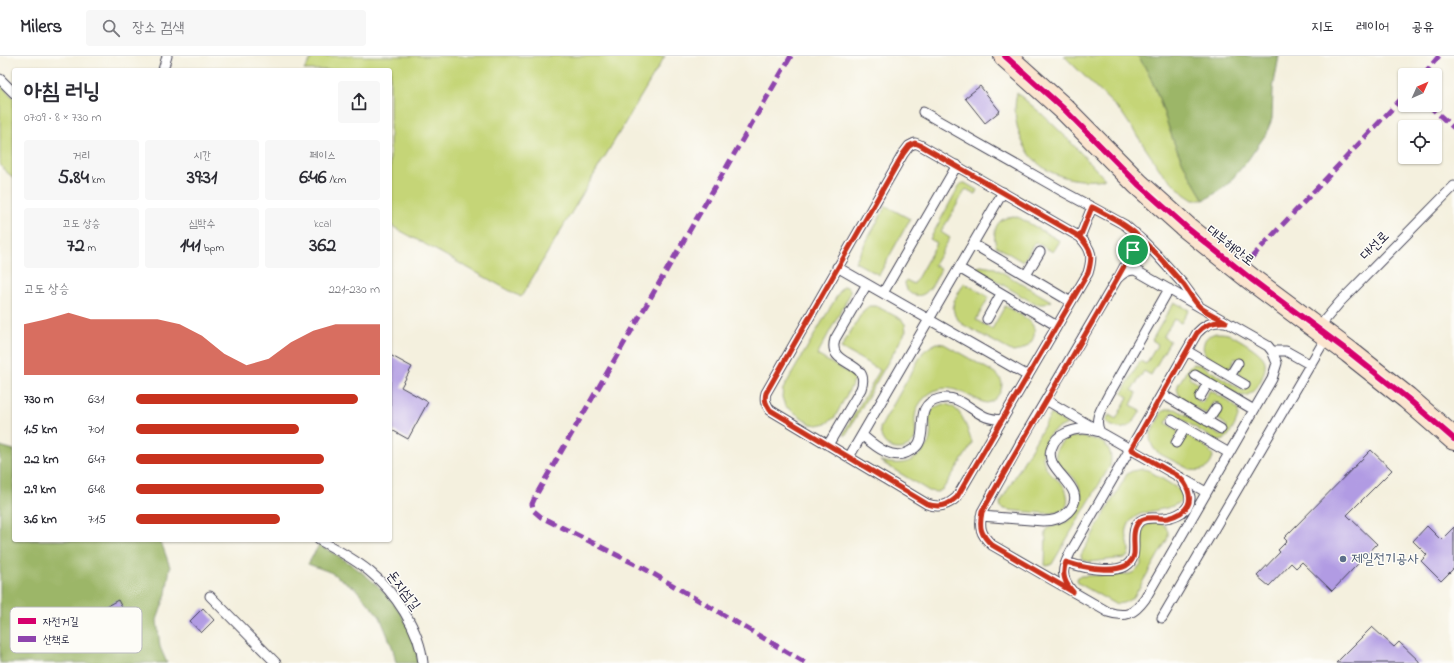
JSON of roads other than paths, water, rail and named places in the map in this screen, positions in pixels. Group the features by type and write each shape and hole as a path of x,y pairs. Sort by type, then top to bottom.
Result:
{"street":[{"name":"대부해안로","path":"1005,56 1064,109 1138,184 1186,227 1251,279 1391,385 1454,439"},
{"path":"1028,56 1044,76 1107,139 1138,184"},
{"path":"1391,385 1402,387 1413,392 1428,402 1454,426"},
{"path":"1422,411 1428,425 1454,452"}],"lane":[{"path":"164,68 167,56"},
{"path":"0,79 12,91"},
{"path":"923,112 1122,223 1135,233 1183,284 1200,307"},
{"path":"915,143 920,145 1003,192 1080,237 1091,252 1091,262 1088,273 957,497 950,503 936,507 927,504 770,410 764,398 837,267 909,146 915,143"},
{"path":"883,293 957,165"},
{"name":"대선로","path":"1162,618 1311,365 1322,332 1340,302 1454,186"},
{"path":"849,457 1003,192"},
{"path":"1080,237 1092,207"},
{"path":"1117,279 1122,273 1128,270 1135,270 1268,346 1277,363 1272,379 1145,599 1140,606 1127,615 1118,616 1108,612 992,545 984,538 981,530 981,516 1014,454 1133,250 1135,245 1135,233"},
{"path":"973,244 1071,302"},
{"path":"1026,275 1040,252"},
{"path":"837,267 1028,376"},
{"path":"959,268 1057,326"},
{"path":"828,445 864,381 862,374 840,358 835,352 833,346 835,339 867,284"},
{"path":"1100,432 1097,424 1099,413 1169,290"},
{"path":"987,318 1001,294"},
{"path":"1073,592 1065,582 1063,575 1063,568 1066,562 1197,333 1202,328 1213,323 1226,322"},
{"path":"1187,351 1245,385"},
{"path":"1272,351 1286,351 1311,365"},
{"path":"1230,376 1238,363"},
{"path":"1195,375 1254,410"},
{"path":"1200,396 1208,383"},
{"path":"1162,394 1221,428"},
{"path":"862,435 870,442 889,453 898,456 906,454 915,448 920,442 923,417 926,408 932,402 944,398 958,399 984,416 1002,420"},
{"path":"1046,400 1206,492"},
{"path":"1207,421 1216,408"},
{"path":"1172,420 1229,453"},
{"path":"981,516 1043,521 1049,521 1062,517 1072,508 1074,494 1072,488 1052,463 1050,449 1054,442 1072,430 1082,428 1100,432"},
{"path":"1176,443 1185,428"},
{"path":"1066,562 1091,569 1117,569 1128,564 1134,555 1134,533 1139,521 1144,518 1169,518 1182,512 1187,507 1190,497 1180,477"},
{"name":"돈지섬길","path":"322,542 353,560 383,583 395,599 416,636 422,652 423,663"},
{"path":"210,596 276,663"}],"place":[{"name":"제일전기공사","path":"1343,559"}]}
